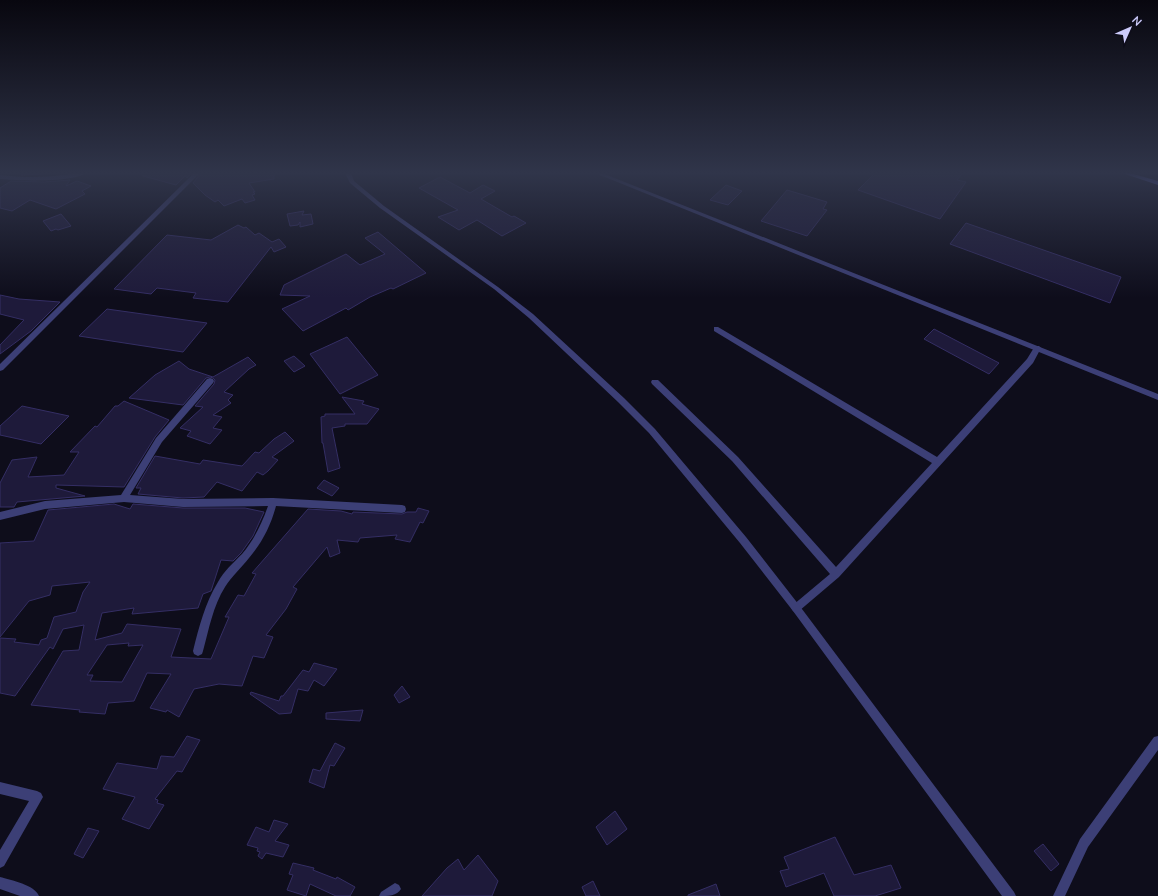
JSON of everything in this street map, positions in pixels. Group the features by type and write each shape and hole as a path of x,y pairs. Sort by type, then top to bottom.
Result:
{"street":[{"path":"0,368 155,215"},
{"path":"393,215 496,288 531,316 652,431 743,540 796,608 1010,896"},
{"path":"703,215 1158,397"},
{"path":"716,329 938,462"},
{"path":"796,608 836,574 1030,361 1037,348"},
{"path":"124,498 159,440 210,382"},
{"path":"654,382 735,459 836,574"},
{"path":"0,516 45,505 124,498 184,503 273,502 402,509"},
{"path":"198,651 216,594 222,583 249,553 266,522 273,502"},
{"path":"1058,896 1084,843 1158,741"},
{"path":"0,788 37,797 0,862"},
{"path":"0,883 18,888 33,896"}],"building":[{"path":"62,215 71,226 51,231 43,221"},
{"path":"287,215 311,215 313,224 300,227 300,222 298,225 290,226"},
{"path":"444,215 508,215 512,217 514,216 526,223 502,236 477,220 459,230 438,217"},
{"path":"766,215 823,215 807,236 761,221"},
{"path":"928,215 943,215 940,219"},
{"path":"966,223 1121,277 1110,303 950,244"},
{"path":"238,225 244,228 246,227 255,235 259,233 272,242 279,239 286,247 274,252 271,247 228,302 193,298 196,293 157,288 151,294 114,289 167,235 211,240"},
{"path":"378,232 426,273 393,289 391,288 370,297 348,310 346,308 303,331 282,309 310,296 280,295 284,285 346,254 360,265 385,254 365,238"},
{"path":"0,295 19,299 60,302 31,331 0,354 0,345 24,320 0,314"},
{"path":"107,309 207,323 183,352 79,336"},
{"path":"934,329 999,363 989,374 924,339"},
{"path":"347,337 378,375 340,394 310,354"},
{"path":"294,356 305,366 294,372 284,361"},
{"path":"248,357 256,365 249,369 224,392 233,395 228,400 231,403 213,415 222,417 213,428 222,430 210,444 187,436 191,431 180,428 203,407 195,406 214,384 215,380 213,378 206,378 183,405 129,398 155,375 179,361 189,369 213,377"},
{"path":"342,397 364,401 362,404 379,409 367,424 345,424 345,426 332,428 340,468 328,472 322,443 321,417 325,416 325,414 355,414"},
{"path":"124,401 169,420 155,437 124,487 56,485 56,488 85,496 17,502 14,507 0,507 0,483 12,460 37,457 28,477 64,475 79,452 70,452 95,426 97,427 115,406 118,406"},
{"path":"22,406 69,416 41,444 0,435 0,426"},
{"path":"285,432 294,441 272,457 278,460 263,475 257,472 242,491 217,482 204,497 183,498 138,494 141,488 136,488 155,456 200,464 203,460 242,466 255,452 259,453 274,439"},
{"path":"324,480 339,488 332,496 317,488"},
{"path":"114,504 130,509 133,504 183,508 245,508 264,512 253,536 241,553 233,561 221,560 211,591 203,594 198,608 132,614 134,608 102,613 95,640 122,633 127,624 181,629 171,657 211,659 229,617 225,617 238,595 244,596 256,574 252,573 308,509 341,511 352,514 353,512 402,514 407,512 416,512 418,508 429,511 423,523 420,522 410,542 395,539 397,535 360,538 358,542 337,540 340,553 330,557 327,547 293,587 297,589 286,609 266,635 273,637 264,658 253,656 242,686 219,684 194,689 179,717 167,710 166,712 150,708 171,674 147,673 134,701 108,703 105,714 31,705 63,651 79,650 84,625 63,629 53,649 50,647 15,696 0,693 0,638 16,639 14,642 39,645 41,640 47,638 54,617 76,612 83,592 90,582 52,586 50,595 29,601 0,637 0,543 34,541 48,510","holes":["129,643 128,646 143,645 122,682 90,681 93,675 87,675 107,645"]},
{"path":"314,663 337,669 324,686 314,680 308,691 298,689 291,713 279,714 250,694 251,692 279,701 281,696 283,696 303,670 309,672"},
{"path":"402,686 410,697 399,703 394,695"},
{"path":"363,710 360,721 326,719 326,713"},
{"path":"187,736 200,740 182,772 177,771 155,799 158,800 157,803 164,805 149,829 122,819 135,797 103,789 117,763 157,769 161,756 174,757"},
{"path":"335,743 345,748 334,766 330,765 324,788 309,782 313,769 320,771"},
{"path":"615,811 627,829 607,845 596,827"},
{"path":"274,820 288,824 275,841 289,845 283,857 266,853 262,859 258,856 260,852 257,851 258,848 247,845 256,827 269,832"},
{"path":"88,828 99,831 83,858 74,854"},
{"path":"835,837 854,875 891,865 901,888 875,896 834,896 824,873 786,887 780,871 789,869 784,857"},
{"path":"1043,844 1059,864 1051,871 1034,851"},
{"path":"478,855 498,881 492,896 422,896 447,868 458,859 464,870"},
{"path":"293,863 314,868 313,870 336,879 337,877 355,887 350,896 336,896 310,884 306,896 287,890 293,875 289,874"},
{"path":"593,881 600,896 586,896 582,887"},
{"path":"716,884 720,896 688,896 688,895"}]}
